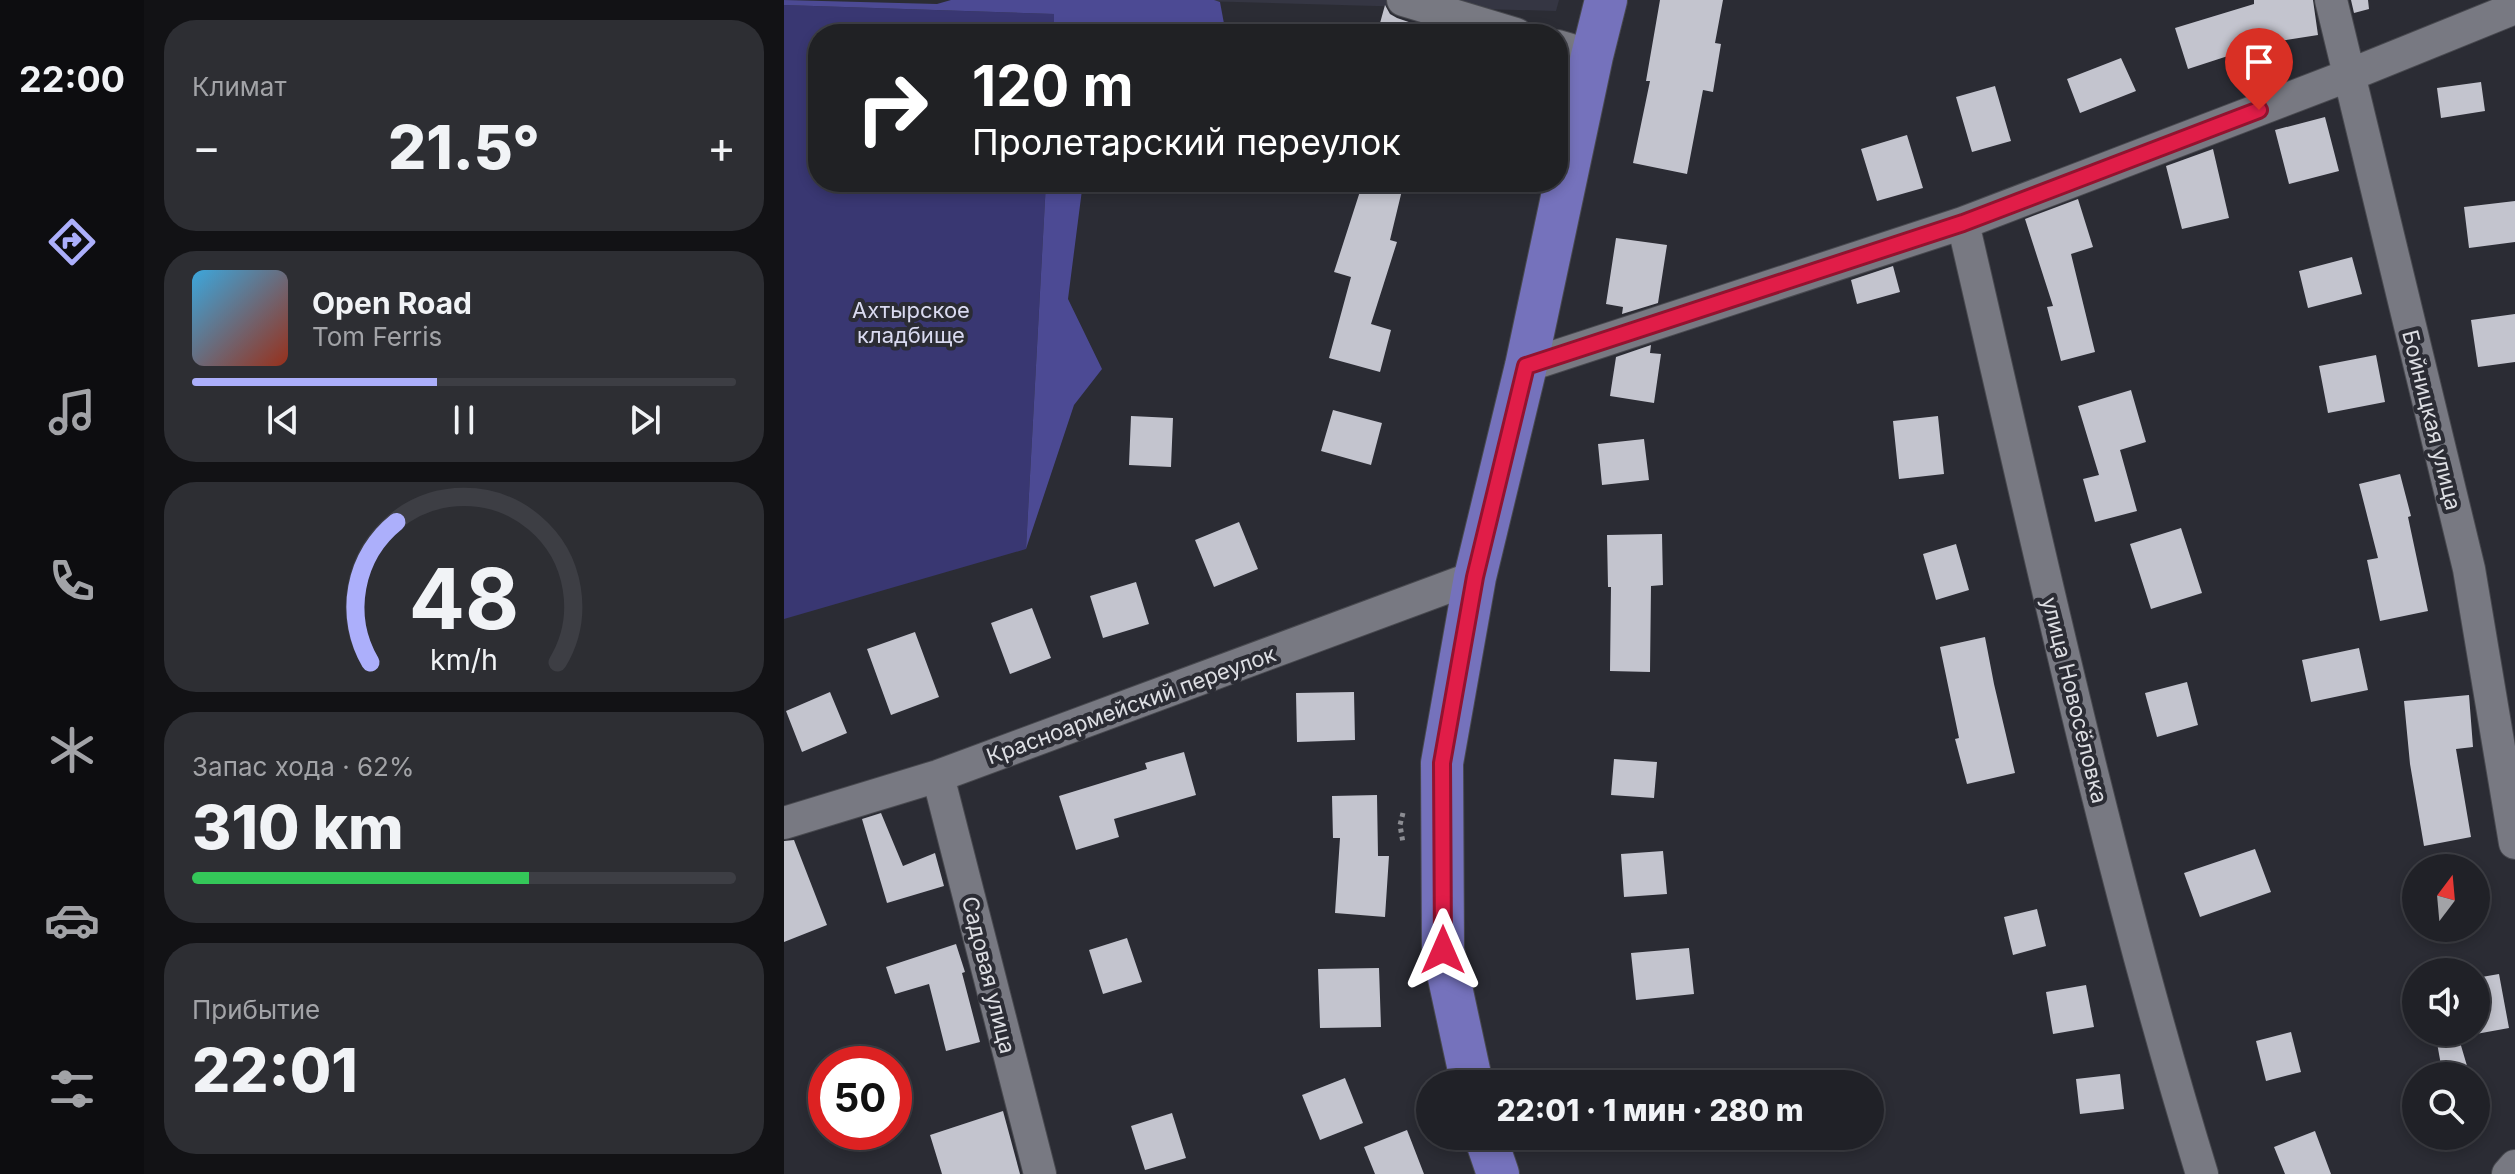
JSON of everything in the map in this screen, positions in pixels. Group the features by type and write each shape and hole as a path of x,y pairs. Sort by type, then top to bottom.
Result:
{"main road":[{"path":"1568,96 1575,51 1606,0"},
{"path":"1469,1070 1443,950 1442,763 1475,577 1526,366 1553,192"},
{"path":"1490,1150 1498,1174"}],"street":[{"path":"1403,0 1483,24"},
{"name":"Бойницкая улица","path":"2331,0 2469,569 2515,843"},
{"path":"1526,366 1963,223 2515,8"},
{"name":"улица Новосёловка","path":"1963,223 2073,695 2162,1044 2202,1174"},
{"name":"Красноармейский переулок","path":"784,823 938,776 1475,577"},
{"name":"Садовая улица","path":"938,776 1040,1174"},
{"path":"2508,1174 2515,1166"}],"shaded area":[{"path":"784,0 937,4 951,0 1214,0 1220,2 1224,24 1054,24 1054,14 784,5"},
{"path":"1165,0 1559,0 1556,11"},
{"path":"1045,192 1082,192 1068,299 1102,369 1074,405 1026,549"}],"green space":[{"name":"Ахтырское кладбище","path":"784,5 1055,14 1054,24 808,24 808,192 1045,192 1026,549 784,619"}],"building":[{"path":"1660,0 1723,0 1715,43 1721,44 1713,92 1703,90 1687,174 1633,163 1650,81 1646,81"},
{"path":"2254,0 2313,0 2318,35 2228,49 2231,55 2188,69 2175,28 2254,4"},
{"path":"2351,0 2368,0 2369,9 2354,13"},
{"path":"1385,5 1390,14 1415,24 1380,24"},
{"path":"2121,58 2136,91 2080,113 2067,79"},
{"path":"2481,82 2485,111 2441,118 2437,88"},
{"path":"1995,86 2011,141 1972,152 1956,97"},
{"path":"2325,117 2339,171 2289,184 2275,130"},
{"path":"1907,135 1923,188 1877,201 1861,149"},
{"path":"2213,149 2229,218 2182,229 2166,166"},
{"path":"1360,192 1402,192 1390,240 1397,242 1371,324 1391,330 1380,372 1329,358 1351,277 1334,272"},
{"path":"2078,199 2093,247 2071,254 2095,352 2061,361 2047,307 2053,306 2025,219"},
{"path":"2515,201 2515,242 2469,248 2464,207"},
{"path":"1616,238 1667,245 1658,303 1622,314 1623,307 1606,304"},
{"path":"2352,257 2362,294 2308,308 2299,271"},
{"path":"1893,266 1900,292 1857,304 1851,280"},
{"path":"2515,314 2515,362 2478,367 2471,320"},
{"path":"1651,345 1650,353 1661,354 1654,403 1610,396 1616,357"},
{"path":"2376,355 2385,402 2328,413 2319,366"},
{"path":"2131,390 2146,442 2120,450 2137,511 2095,522 2083,479 2099,475 2078,406"},
{"path":"1333,410 1382,423 1371,465 1321,451"},
{"path":"1131,416 1173,418 1171,467 1129,465"},
{"path":"1938,416 1944,474 1899,479 1893,421"},
{"path":"1644,439 1649,480 1602,485 1598,444"},
{"path":"2400,474 2428,611 2380,621 2367,560 2378,558 2359,484"},
{"path":"1239,522 1258,569 1214,587 1195,540"},
{"path":"2181,528 2202,593 2151,609 2130,544"},
{"path":"1662,534 1663,585 1651,586 1650,672 1610,671 1611,587 1608,587 1607,535"},
{"path":"1956,544 1969,590 1936,600 1923,554"},
{"path":"1136,582 1149,624 1103,638 1090,596"},
{"path":"1032,608 1051,658 1010,674 991,623"},
{"path":"915,632 939,697 891,715 867,649"},
{"path":"1985,637 2015,773 1967,784 1955,739 1959,738 1940,647"},
{"path":"2359,648 2368,690 2311,702 2302,660"},
{"path":"2187,682 2198,725 2157,737 2145,693"},
{"path":"830,692 847,733 802,752 786,711"},
{"path":"1354,692 1355,740 1297,742 1296,693"},
{"path":"2469,695 2473,747 2456,749 2471,837 2424,846 2410,764 2404,701"},
{"path":"1184,752 1196,795 1114,819 1119,837 1076,850 1059,796 1147,769 1145,763"},
{"path":"1614,759 1657,762 1654,798 1611,795"},
{"path":"1377,795 1378,856 1389,856 1385,917 1335,913 1340,838 1333,838 1332,796"},
{"path":"881,813 903,866 935,853 944,886 887,903 862,819"},
{"path":"794,840 827,925 784,942 784,841"},
{"path":"2255,849 2271,892 2200,917 2184,873"},
{"path":"1663,851 1667,894 1624,897 1621,854"},
{"path":"2037,909 2046,946 2013,955 2004,917"},
{"path":"1127,938 1142,982 1103,994 1089,950"},
{"path":"956,944 980,1042 946,1051 929,984 895,994 886,967"},
{"path":"1689,948 1694,994 1636,1000 1631,953"},
{"path":"1379,968 1381,1027 1320,1028 1318,969"},
{"path":"2499,974 2509,1028 2490,1031 2490,976"},
{"path":"2086,985 2094,1027 2053,1034 2046,992"},
{"path":"2291,1032 2301,1072 2266,1081 2256,1041"},
{"path":"2438,1046 2461,1046 2466,1062 2440,1062"},
{"path":"2120,1074 2124,1109 2080,1114 2076,1079"},
{"path":"1345,1078 1363,1123 1320,1140 1302,1095"},
{"path":"1003,1111 1020,1174 942,1174 930,1135"},
{"path":"1172,1113 1186,1158 1145,1170 1131,1126"},
{"path":"1407,1130 1424,1174 1375,1174 1364,1147"},
{"path":"2315,1131 2331,1174 2285,1174 2274,1147"}],"route":[{"path":"1443,950 1442,763 1475,577 1526,366 1963,223 2259,110"}]}
